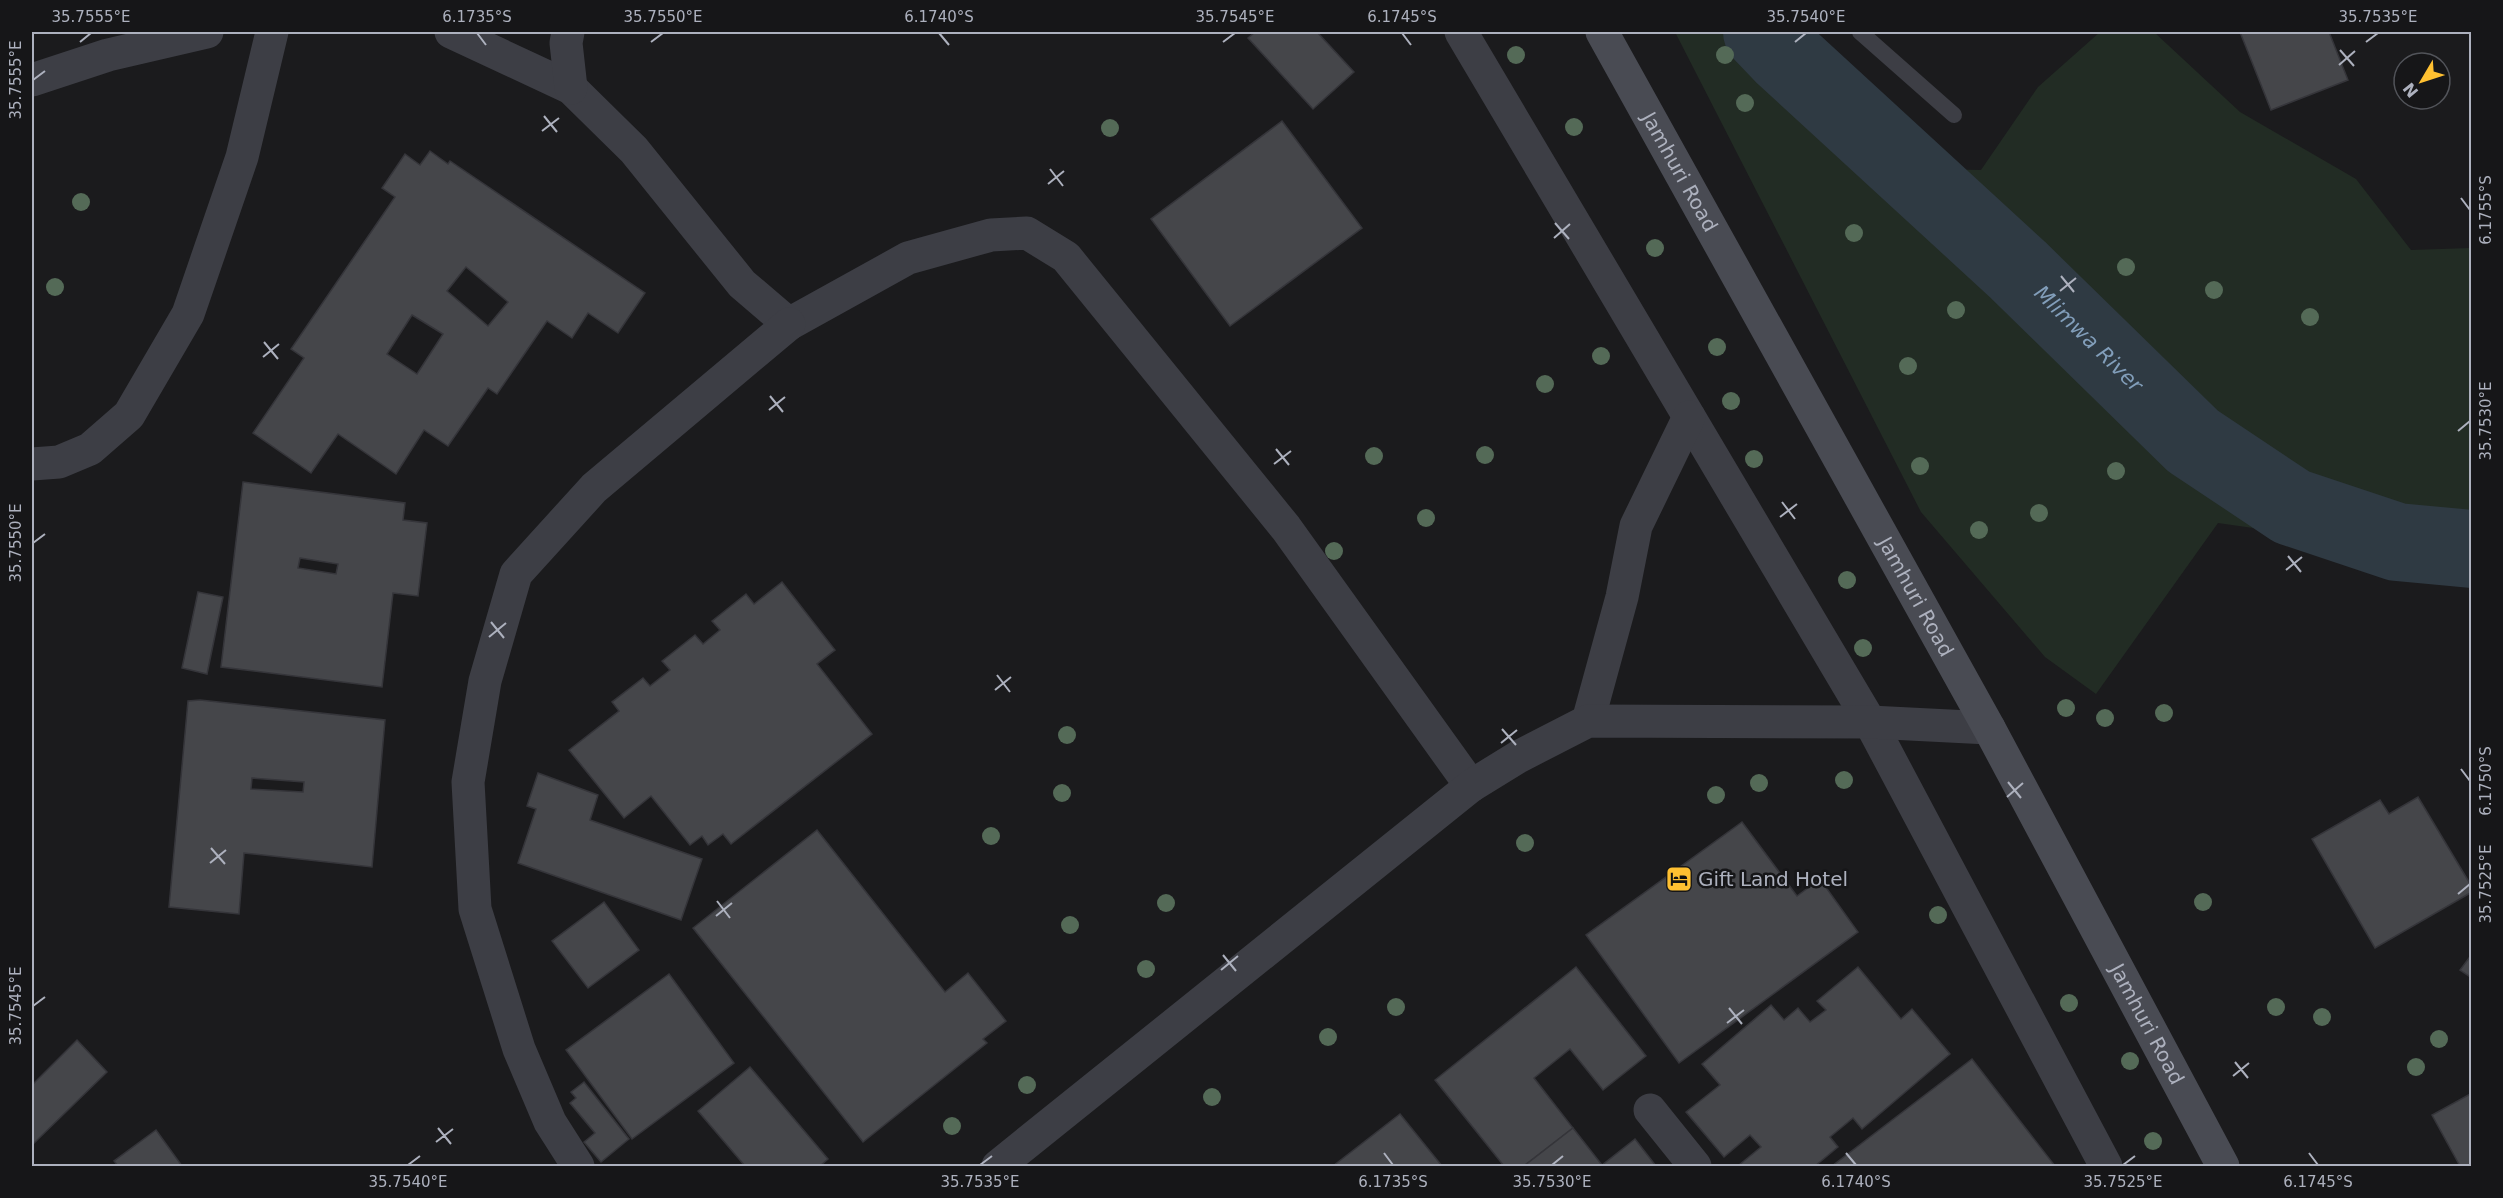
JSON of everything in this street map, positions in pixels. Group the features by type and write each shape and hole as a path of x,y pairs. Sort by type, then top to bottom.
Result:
{"main road":[{"name":"Jamhuri Road","path":"1602,32 1989,728 2223,1167"}],"street":[{"path":"32,80 108,54 207,32"},
{"path":"32,464 60,462 90,449 129,415 188,314 242,157 272,32"},
{"path":"451,32 570,88 634,150 742,284 789,324"},
{"path":"568,32 566,44 570,88"},
{"path":"1461,32 1870,722 2106,1167"},
{"path":"578,1167 550,1122 519,1048 475,909 468,782 485,681 516,574 594,488 789,324 908,258 991,235 1027,233 1066,257 1286,528 1471,786"},
{"path":"1588,721 1622,597 1636,526 1689,417"},
{"path":"998,1167 1471,786 1518,757 1588,721 1870,722 1989,728"},
{"path":"1650,1110 1695,1167"}],"lane":[{"path":"1860,32 1954,115"}],"shaded area":[{"path":"1675,32 1784,32 1933,169 1981,170 2038,87 2100,32 2154,32 2240,112 2356,179 2411,250 2471,248 2471,559 2218,523 2096,694 2045,657 1921,512"}],"building":[{"path":"1255,32 1317,32 1354,72 1313,109 1248,38"},
{"path":"2240,32 2329,32 2348,80 2271,110"},
{"path":"1282,121 1362,228 1230,326 1151,219"},
{"path":"430,151 448,164 450,161 645,293 618,333 588,313 572,338 547,321 497,394 488,388 448,446 424,430 396,474 338,434 311,473 253,433 304,358 291,349 395,197 382,188 405,154 420,165","holes":["466,267 508,302 488,326 447,291","412,315 443,334 417,374 387,354"]},
{"path":"243,482 405,503 403,520 427,523 418,596 393,593 382,687 221,667","holes":["300,558 338,564 336,574 298,568"]},
{"path":"782,582 835,650 817,664 872,734 731,844 723,834 708,845 702,836 690,845 651,796 624,818 569,750 619,711 612,702 643,678 650,686 670,670 662,661 695,635 703,644 720,630 712,621 746,594 754,604"},
{"path":"198,592 223,597 207,674 182,668"},
{"path":"200,700 385,720 372,867 244,853 239,914 169,907 188,701","holes":["252,778 304,782 303,792 251,789"]},
{"path":"538,773 598,795 590,820 702,859 681,920 518,863 536,809 527,806"},
{"path":"2418,797 2472,887 2472,892 2375,948 2312,839 2380,800 2389,814"},
{"path":"1742,822 1797,896 1820,879 1858,932 1679,1063 1586,935"},
{"path":"817,830 945,992 968,973 1006,1021 983,1039 987,1043 863,1142 693,928"},
{"path":"604,902 639,950 588,988 552,941"},
{"path":"2472,954 2472,978 2460,970"},
{"path":"1576,967 1646,1056 1603,1090 1570,1049 1534,1078 1573,1128 1524,1166 1504,1166 1435,1080"},
{"path":"1858,967 1901,1019 1912,1009 1950,1054 1862,1129 1853,1118 1830,1137 1838,1147 1815,1166 1741,1166 1739,1165 1761,1147 1750,1135 1724,1157 1686,1112 1720,1085 1702,1064 1771,1005 1784,1020 1798,1008 1810,1022 1826,1010 1817,1001"},
{"path":"669,974 734,1063 632,1139 566,1050"},
{"path":"77,1040 107,1072 32,1145 32,1085"},
{"path":"1972,1059 2055,1166 1832,1166"},
{"path":"750,1067 828,1159 820,1166 745,1166 698,1111"},
{"path":"584,1082 629,1139 601,1162 584,1142 595,1133 570,1103 576,1098 571,1092"},
{"path":"2472,1093 2472,1166 2460,1166 2432,1115"},
{"path":"1400,1114 1442,1166 1333,1166"},
{"path":"1573,1128 1602,1165 1524,1166"},
{"path":"156,1130 182,1166 118,1166 114,1161"},
{"path":"1635,1139 1656,1166 1600,1166 1602,1165"}],"waterway":[{"name":"Mlimwa River","path":"1762,32 1784,55 2018,270 2193,441 2292,507 2397,542 2472,549"}],"place":[{"name":"Gift Land Hotel","path":"1679,879"}]}
